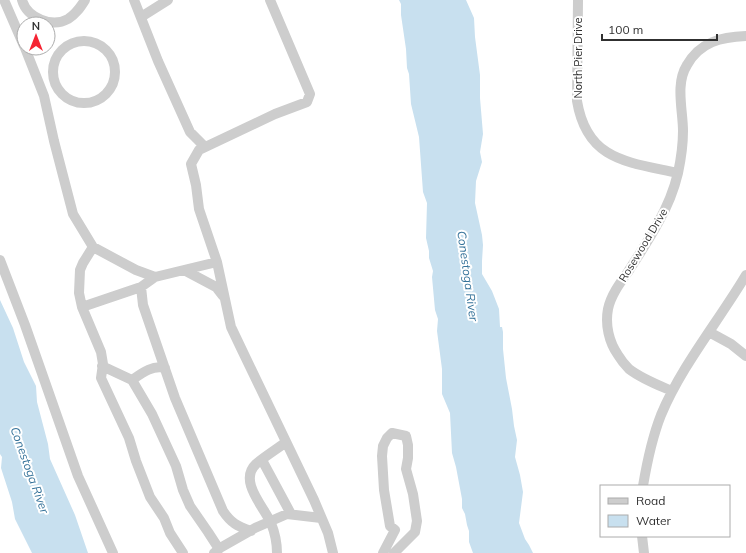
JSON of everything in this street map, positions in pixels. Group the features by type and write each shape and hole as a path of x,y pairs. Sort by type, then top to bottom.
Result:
{"street":[{"path":"4,0 16,28"},
{"path":"10,14 23,2 31,14 42,21 55,22 68,19 78,11 85,0"},
{"path":"134,0 158,61 190,132 205,147"},
{"path":"141,17 168,0"},
{"path":"270,0 310,94 307,102 275,114 199,150 191,164 200,209 216,262 231,327 314,500 328,533 333,553"},
{"name":"North Pier Drive","path":"578,0 577,101 579,112 587,131 598,146 616,158 678,173"},
{"name":"Rosewood Drive","path":"672,392 642,378 626,366 610,343 607,321 608,309 613,295 658,224 666,207 678,173 683,130 681,85 684,69 698,51 713,41 723,38 746,36"},
{"path":"83,41 95,43 105,50 112,60 115,72 112,84 106,94 96,100 84,103 72,100 62,94 55,84 52,72 55,60 62,50 72,43 83,41"},
{"path":"28,56 44,96 73,214 93,247 136,270 156,276"},
{"path":"41,90 55,84"},
{"path":"93,247 80,270 79,293 82,307 101,352 101,378 129,438 150,497 164,518 170,533 183,553"},
{"path":"0,260 25,325 78,476 113,553"},
{"path":"82,307 141,288 156,276 216,262"},
{"path":"184,270 216,287 225,298"},
{"path":"643,485 653,436 672,392 689,362 746,276"},
{"path":"141,288 143,305 175,398 223,511 229,520 241,528 251,531"},
{"path":"709,332 731,344 746,356"},
{"path":"102,366 132,380 152,414 176,466 183,490 190,506 208,532 216,551 251,531 287,514 321,518"},
{"path":"132,380 142,372 154,367 165,368"},
{"path":"383,553 394,530 390,526 384,490 382,464 383,446 387,438 392,433 406,436 408,451 406,469 413,494 417,521 415,532 394,553"},
{"path":"277,553 277,542 270,522 251,488 250,480 251,472 255,465 286,442"},
{"path":"262,460 291,514"},
{"path":"642,537 644,553"}],"water":[{"name":"Conestoga River","path":"399,0 466,0 474,18 480,75 483,134 480,152 482,162 476,181 475,203 483,245 482,274 492,291 499,309 500,327 502,327 503,332 506,378 517,440 515,457 523,492 519,523 525,539 533,553 473,553 469,542 469,531 462,508 462,499 452,453 450,413 442,394 442,369 437,331 438,319 435,310 432,277 433,271 429,258 426,238 427,203 423,192 419,137 411,104 401,4"},
{"name":"Conestoga River","path":"0,300 13,328 24,362 36,386 37,402 48,444 50,459 75,515 88,553 32,553 15,519 12,502 1,468 2,457 0,454"}]}
